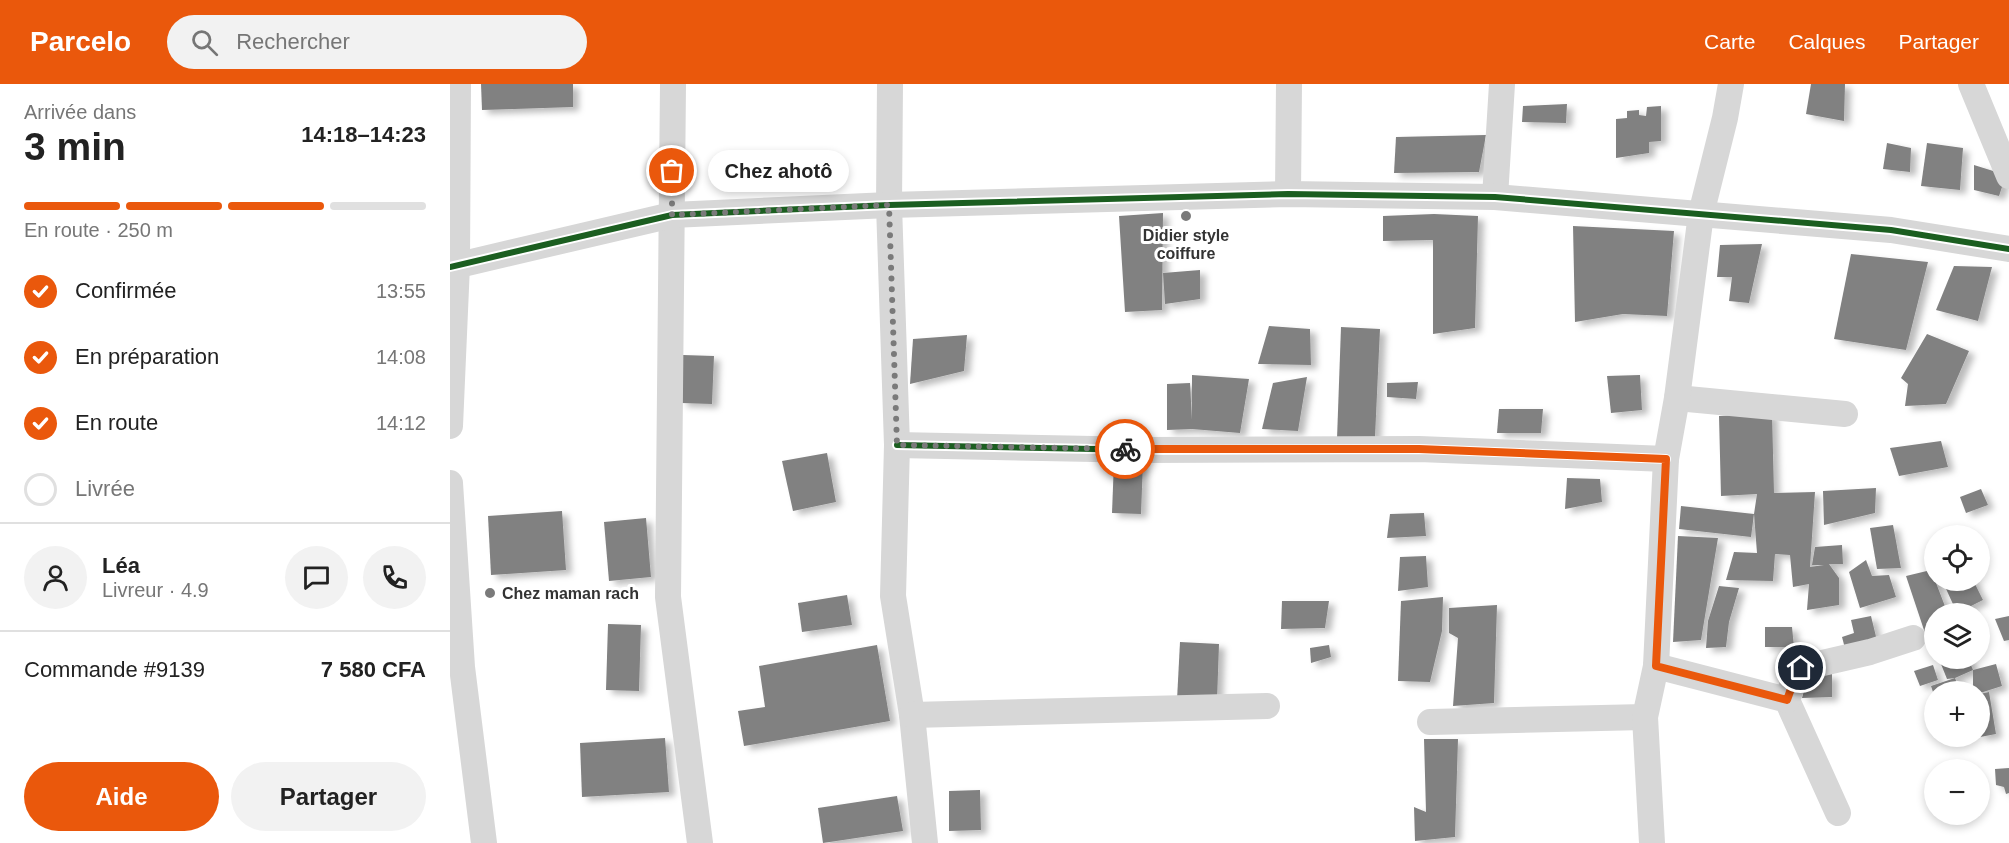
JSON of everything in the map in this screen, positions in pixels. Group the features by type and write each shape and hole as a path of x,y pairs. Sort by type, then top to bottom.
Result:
{"street":[{"path":"450,426 458,84"},
{"path":"673,84 668,597 700,843"},
{"path":"890,84 889,205 897,445 893,596 912,715 926,843"},
{"path":"1288,194 1289,84"},
{"path":"1496,197 1502,84"},
{"path":"1652,843 1645,717 1656,666 1666,459 1677,398 1701,214 1731,84"},
{"path":"1971,84 2009,176"},
{"path":"453,266 672,215 889,205 1288,194 1496,197 1891,230 2009,249"},
{"path":"1677,398 1845,414"},
{"path":"897,445 1145,450 1419,449 1666,459"},
{"path":"450,483 462,667 484,843"},
{"path":"1838,813 1787,700 1797,672 1806,665 1870,652 1913,638"},
{"path":"1656,666 1787,700"},
{"path":"912,715 1267,706"},
{"path":"1430,722 1645,717"}],"building":[{"path":"481,84 573,84 573,107 482,110"},
{"path":"1811,84 1845,84 1844,121 1806,114"},
{"path":"1567,104 1566,123 1522,122 1523,106"},
{"path":"1661,106 1661,141 1649,142 1649,153 1616,158 1616,119 1627,118 1627,111 1639,110 1639,115 1646,116 1647,107"},
{"path":"1486,135 1479,172 1394,173 1396,137"},
{"path":"1887,143 1911,148 1910,172 1883,169"},
{"path":"1927,143 1963,148 1960,190 1921,186"},
{"path":"1974,165 2006,175 1999,196 1974,190"},
{"path":"1163,213 1162,310 1125,312 1119,216"},
{"path":"1434,214 1478,216 1475,328 1433,334 1433,240 1383,241 1383,216"},
{"path":"1573,226 1674,231 1667,316 1623,314 1575,322"},
{"path":"1762,244 1749,303 1729,301 1732,277 1717,277 1720,245"},
{"path":"1851,254 1928,262 1906,350 1834,339"},
{"path":"1954,266 1992,267 1978,321 1936,310"},
{"path":"1200,270 1200,299 1165,304 1163,273"},
{"path":"1269,326 1310,329 1311,365 1258,364"},
{"path":"1341,327 1380,329 1375,437 1337,439"},
{"path":"1927,334 1969,351 1946,404 1905,406 1908,384 1901,378"},
{"path":"967,335 964,371 910,384 913,339"},
{"path":"683,355 714,356 712,404 681,403"},
{"path":"1192,375 1249,379 1240,433 1192,429 1167,430 1167,384 1190,383 1192,420"},
{"path":"1640,375 1642,410 1611,413 1607,376"},
{"path":"1307,377 1298,431 1262,429 1273,383"},
{"path":"1418,382 1416,399 1387,397 1387,383"},
{"path":"1499,409 1543,409 1541,433 1497,433"},
{"path":"1772,413 1774,493 1815,492 1810,567 1824,565 1812,565 1815,547 1842,545 1843,564 1829,564 1839,578 1839,605 1807,610 1809,584 1793,587 1790,555 1775,554 1773,581 1726,580 1734,552 1757,553 1754,514 1757,494 1721,496 1719,416"},
{"path":"1941,441 1948,467 1899,476 1890,448"},
{"path":"827,453 836,502 793,511 782,461"},
{"path":"1114,461 1143,463 1141,514 1112,513"},
{"path":"1567,478 1600,479 1602,502 1565,509"},
{"path":"1876,488 1875,513 1824,525 1823,491"},
{"path":"1981,489 1988,505 1966,513 1960,497"},
{"path":"1681,506 1754,514 1751,537 1679,529"},
{"path":"562,511 566,570 491,575 488,516"},
{"path":"1424,513 1426,536 1387,538 1390,514"},
{"path":"646,518 651,577 609,581 604,522"},
{"path":"1893,525 1901,568 1877,569 1870,528"},
{"path":"1678,536 1718,538 1701,640 1673,642"},
{"path":"1426,556 1428,587 1398,591 1400,557"},
{"path":"1866,560 1872,576 1889,575 1896,597 1860,608 1849,572"},
{"path":"1924,572 1924,591 1939,591 1944,603 1924,603 1924,630 1906,576"},
{"path":"1719,586 1739,588 1729,622 1726,647 1706,648 1708,621"},
{"path":"1947,591 1978,591 1983,600 1977,603 1952,603"},
{"path":"847,595 852,625 802,632 798,603"},
{"path":"1443,597 1442,631 1430,682 1398,681 1401,601"},
{"path":"1282,601 1329,601 1325,628 1281,629"},
{"path":"1497,605 1494,703 1453,706 1458,638 1449,633 1449,608"},
{"path":"1871,616 1879,649 1847,656 1842,637 1854,633 1851,620"},
{"path":"2009,616 2009,640 2004,641 1995,619"},
{"path":"608,624 641,625 639,691 606,690"},
{"path":"1765,627 1792,627 1794,647 1765,647"},
{"path":"1180,642 1219,644 1217,701 1177,700"},
{"path":"877,645 890,721 744,746 738,711 765,707 759,666"},
{"path":"1329,645 1331,657 1311,663 1310,648"},
{"path":"1996,664 2002,686 1990,690 1990,681 1973,681 1973,670 1990,669 1990,666"},
{"path":"1924,668 1934,669 1938,680 1924,681 1924,685 1920,686 1914,671"},
{"path":"1943,669 1973,670 1955,678 1947,679"},
{"path":"1832,674 1832,697 1802,698 1808,675"},
{"path":"1990,698 1996,734 1990,735"},
{"path":"665,738 669,792 582,797 580,743"},
{"path":"1424,739 1458,739 1455,837 1415,841 1414,807 1426,812"},
{"path":"2009,768 2009,793 2006,794 2004,787 1996,785 1995,769"},
{"path":"980,790 981,830 949,831 949,791"},
{"path":"897,796 903,831 823,843 818,808"}],"cycle path":[{"path":"450,267 672,215 889,205 1288,194 1495,197 1891,230 2009,249"},
{"path":"897,445 1145,450 1419,449 1666,459"}],"way so far":[{"path":"672,171 672,215 889,205 897,445 1125,449"}],"place":[{"name":"Chez ahotô","path":"672,171"},
{"name":"Didier style coiffure","path":"1186,216"},
{"name":"Chez maman rach","path":"490,593"}],"route":[{"path":"1125,449 1419,449 1666,459 1656,666 1787,700 1797,672 1801,668"}]}
